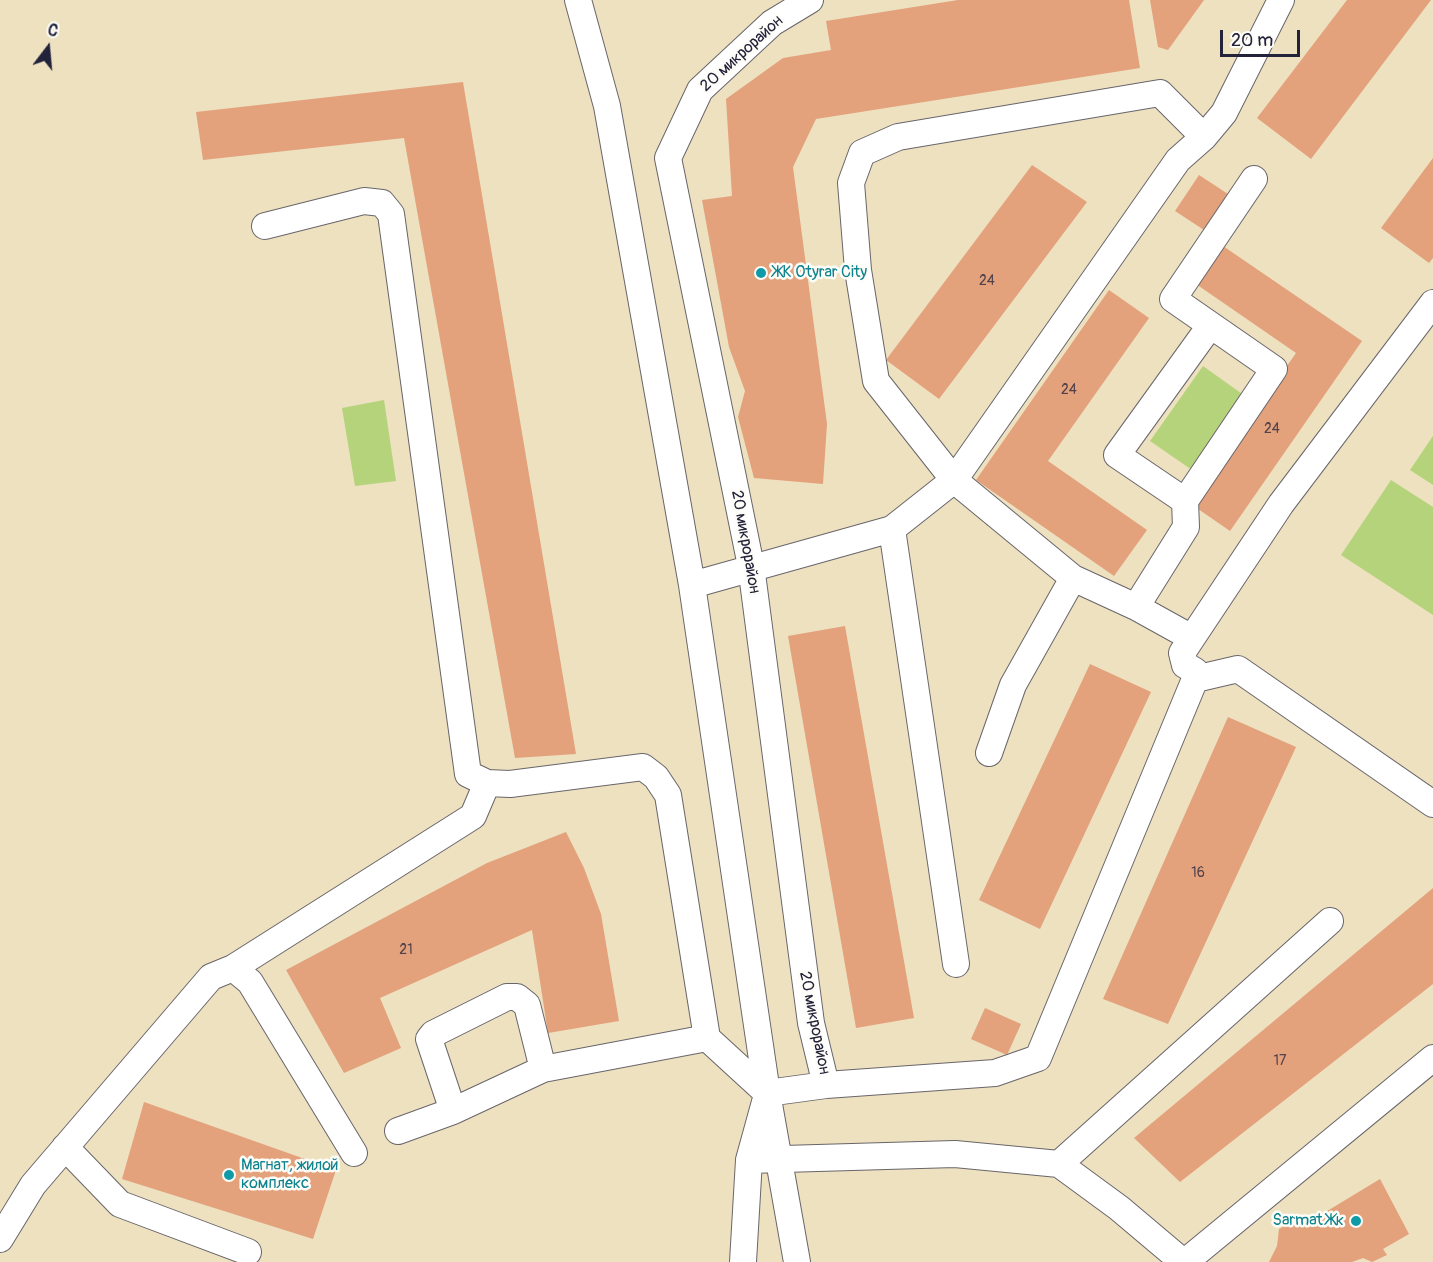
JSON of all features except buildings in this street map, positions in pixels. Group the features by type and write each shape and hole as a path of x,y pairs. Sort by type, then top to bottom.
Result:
{"street":[{"path":"578,0 607,106 692,585 767,1094 797,1262"},
{"name":"20 микрорайон","path":"767,1094 826,1085 811,1023 751,566 668,158 700,90 772,23 810,0"},
{"path":"692,585 751,566 892,529 954,480 1178,160 1204,137 1224,113 1281,0"},
{"path":"1192,638 1136,607 1073,578 954,480 876,381 858,270 851,183 862,153 898,137 1160,93 1204,137"},
{"path":"1136,607 1186,527 1185,501 1274,369 1173,299 1254,179"},
{"path":"265,226 364,201 382,203 392,214 468,774 487,783 510,784 643,767 656,777 668,795 707,1038 767,1094"},
{"path":"826,1085 995,1073 1038,1058 1195,679 1196,670 1185,665 1182,653 1281,504 1433,303"},
{"path":"1185,501 1118,455 1210,326"},
{"path":"892,529 956,964"},
{"path":"988,753 1013,685 1073,578"},
{"path":"1195,679 1238,669 1433,804"},
{"path":"0,1239 33,1185 211,977 233,968 473,816 487,783"},
{"path":"1059,1164 1330,921"},
{"path":"233,968 250,982 354,1153"},
{"path":"453,1112 429,1039 433,1034 507,997 517,997 527,1005 543,1069"},
{"path":"398,1131 453,1112 543,1069 707,1038"},
{"path":"749,1160 955,1154 1059,1164 1119,1208 1184,1262 1433,1058"},
{"path":"743,1262 749,1160 767,1094"},
{"path":"65,1147 120,1204 248,1252"}],"green space":[{"path":"1203,366 1245,396 1192,470 1150,441"},
{"path":"384,400 396,481 355,486 342,408"},
{"path":"1433,436 1433,485 1410,470"},
{"path":"1391,480 1433,507 1433,615 1341,555"}],"place":[{"name":"ЖК Otyrar City","path":"761,273"},
{"name":"Магнат, жилой комплекс","path":"229,1175"},
{"name":"Sarmat Жк","path":"1356,1221"}]}
